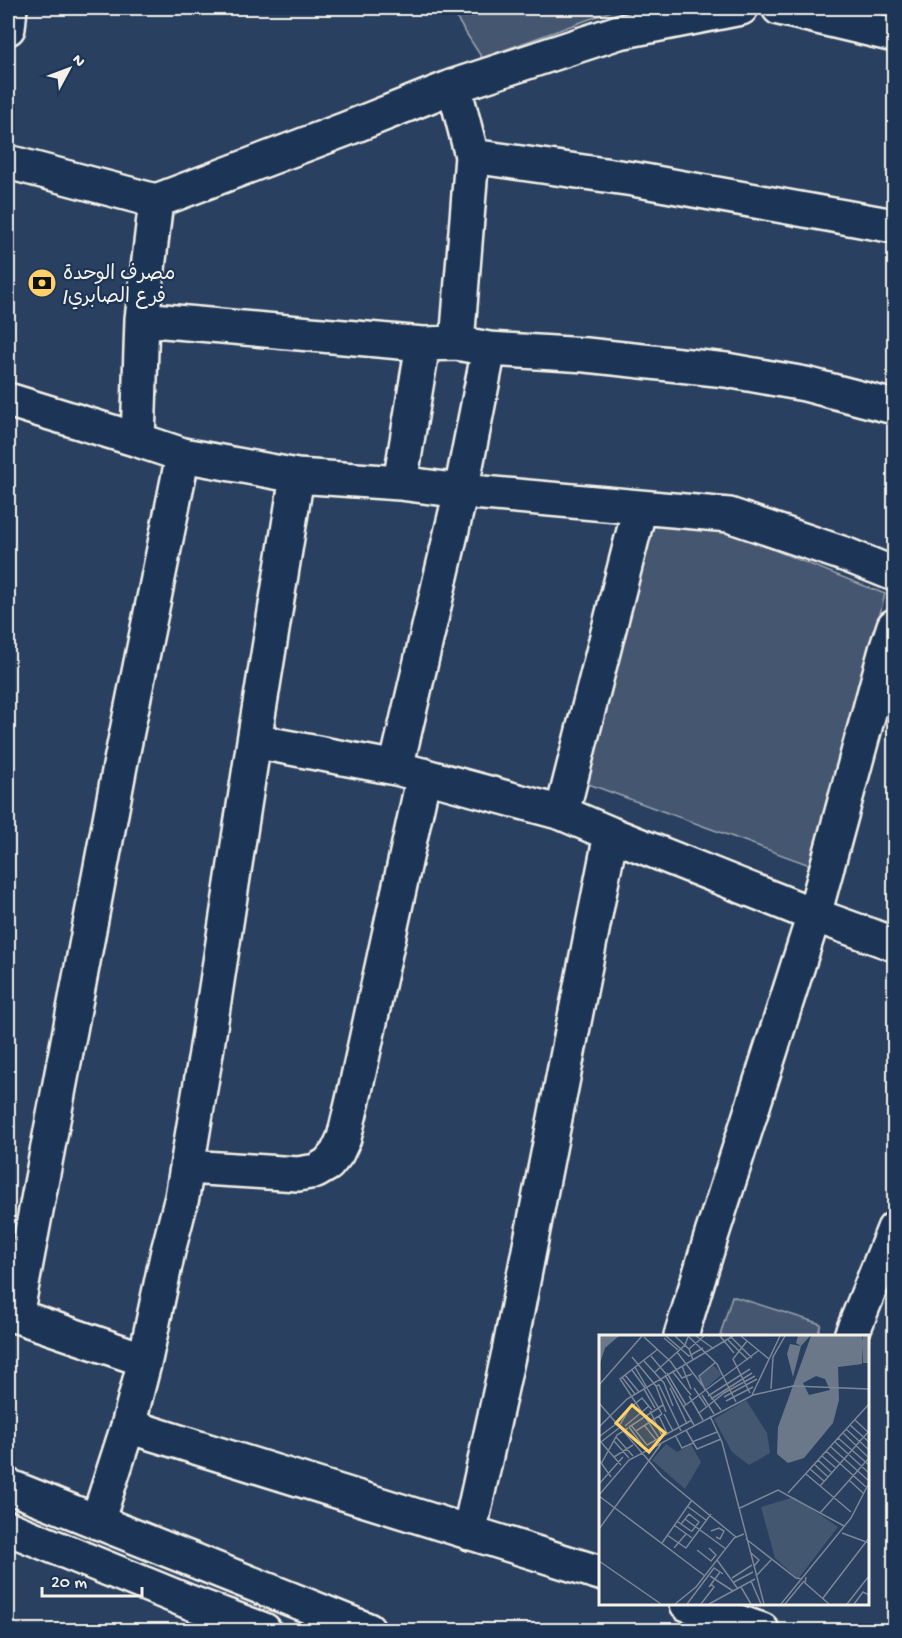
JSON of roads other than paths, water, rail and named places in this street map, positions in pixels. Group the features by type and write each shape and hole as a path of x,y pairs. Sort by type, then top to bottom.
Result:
{"street":[{"path":"8,28 10,8"},
{"path":"8,162 156,201 454,86 619,32 741,8"},
{"path":"779,8 894,35"},
{"path":"454,86 472,156 457,343"},
{"path":"472,156 633,179 894,226"},
{"path":"138,440 141,319 156,201"},
{"path":"141,319 423,344 457,343 489,349 586,355 726,370 805,384 894,407"},
{"path":"400,483 423,344"},
{"path":"187,1167 298,1174 316,1171 328,1164 337,1153 344,1138 353,1100 460,491 489,349"},
{"path":"8,400 183,455 297,476 400,483 460,491 729,515 847,555 894,574"},
{"path":"145,1360 12,1314 183,455"},
{"path":"97,1522 128,1426 182,1197 297,476"},
{"path":"562,813 640,507"},
{"path":"681,1335 814,915 894,626"},
{"path":"254,741 410,772 562,813 814,915 894,944"},
{"path":"469,1533 509,1352 610,834"},
{"path":"851,1335 894,1229"},
{"path":"128,1426 599,1573"},
{"path":"8,1486 368,1630"},
{"path":"8,1528 264,1630"},
{"path":"691,1605 754,1623"}],"place":[{"name":"مصرف الوحدة /فرع الصابري","path":"42,283"}]}
